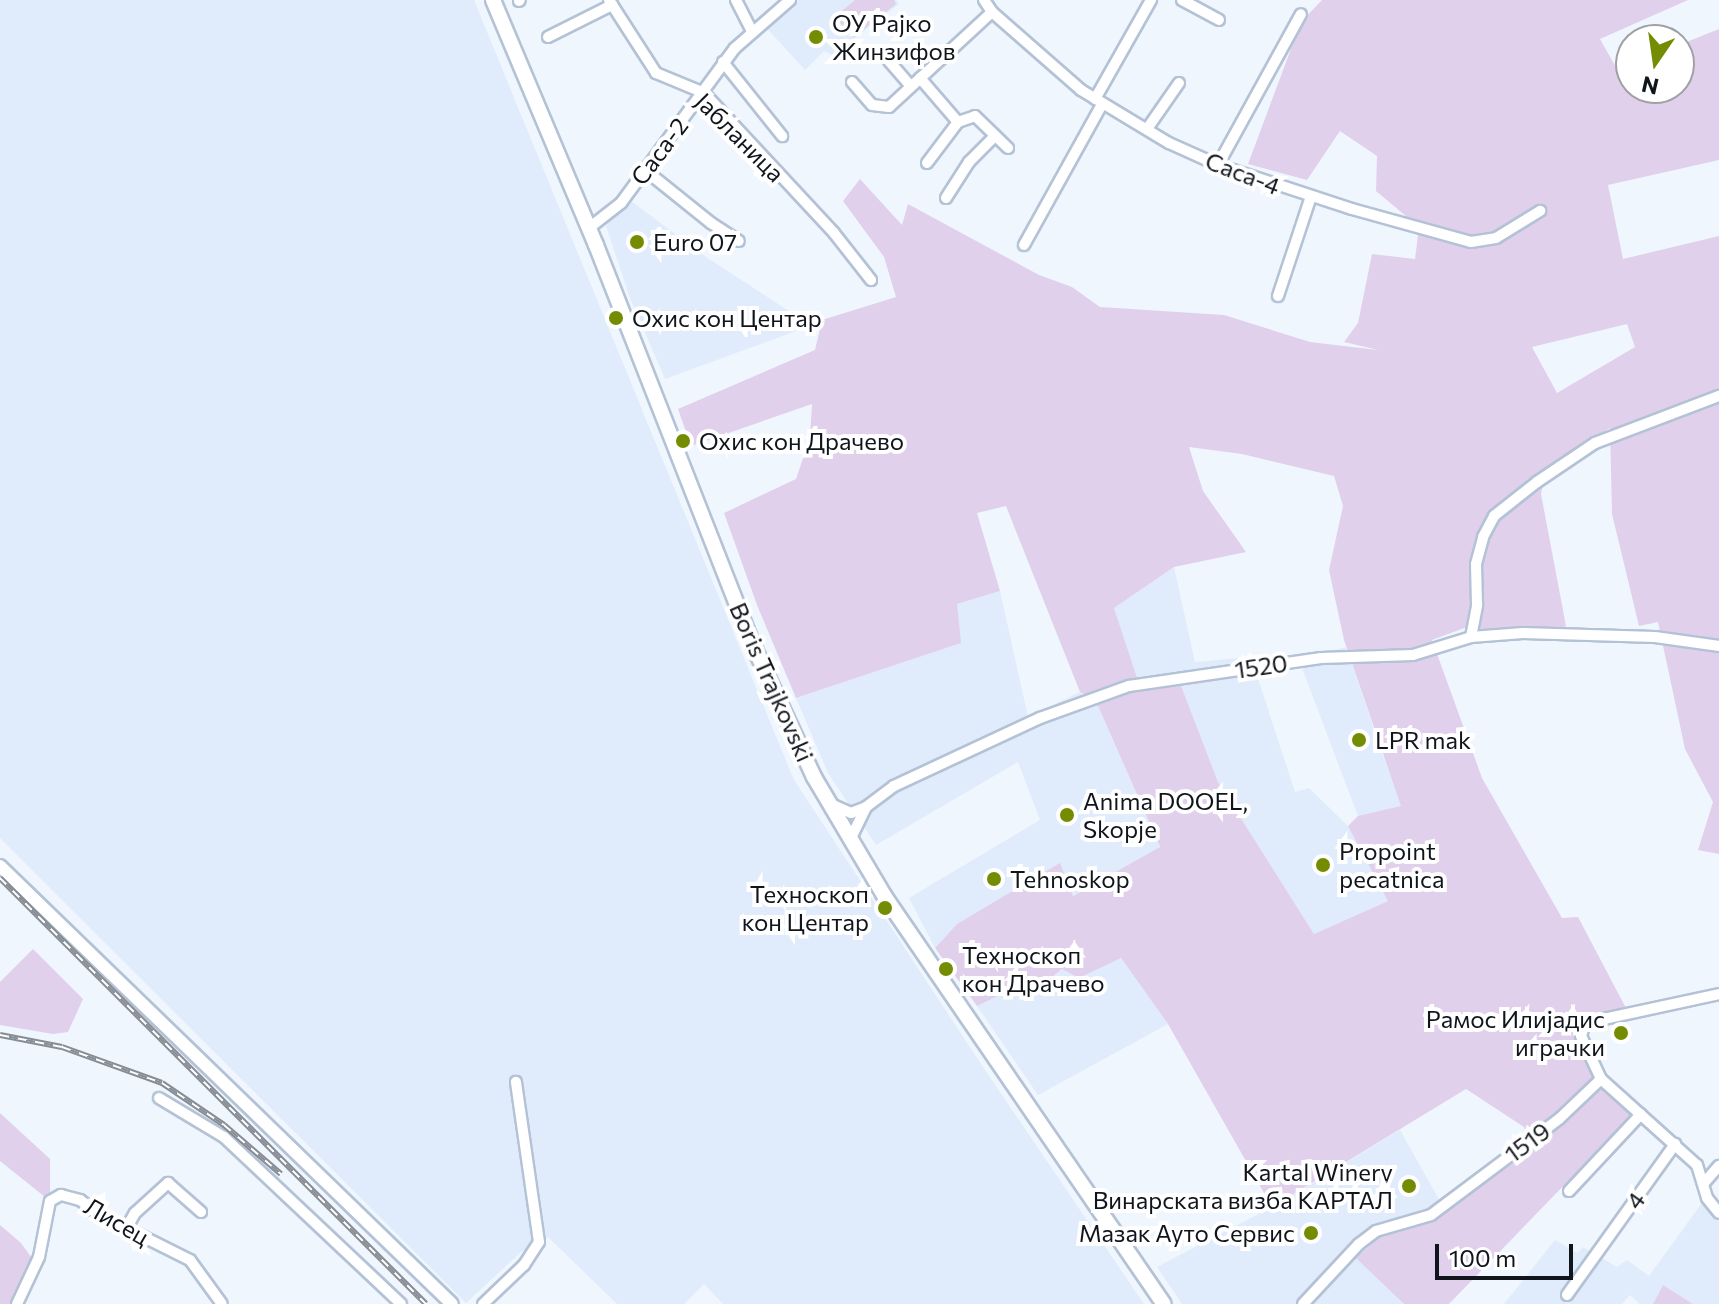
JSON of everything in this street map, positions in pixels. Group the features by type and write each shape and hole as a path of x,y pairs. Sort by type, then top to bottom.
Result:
{"main road":[{"name":"Boris Trajkovski","path":"493,0 589,228 753,645 828,801 900,918 1164,1304"}],"street":[{"path":"736,0 751,30"},
{"name":"Саса-2","path":"589,228 621,203 704,93 723,62 751,30 790,0"},
{"name":"Саса-4","path":"984,0 992,12 1098,101 1218,165 1311,196 1471,242 1496,238 1540,211"},
{"path":"1024,245 1151,0"},
{"path":"1182,0 1219,20"},
{"path":"548,37 610,3"},
{"name":"Јабланица","path":"610,3 656,73 704,93 834,233 871,280"},
{"path":"852,82 872,105 882,109 889,107 992,12"},
{"path":"1218,165 1301,14"},
{"path":"889,61 958,122"},
{"path":"723,62 782,136"},
{"path":"1147,129 1179,83"},
{"path":"927,163 958,122 975,116 1008,148"},
{"path":"946,198 969,162 995,136"},
{"path":"645,170 711,223 739,241"},
{"path":"1278,296 1311,196"},
{"path":"1471,637 1477,605 1476,564 1483,537 1494,516 1537,482 1606,438 1719,396"},
{"name":"1520","path":"850,840 866,807 879,794 1103,692 1206,673 1321,658 1413,655 1471,637 1523,633 1643,636 1719,646"},
{"path":"828,801 851,813 866,807"},
{"path":"0,866 452,1304"},
{"path":"1719,994 1585,1023 1581,1036 1601,1079 1697,1165 1707,1198 1719,1213"},
{"name":"1519","path":"1303,1304 1359,1244 1376,1231 1431,1215 1559,1119 1601,1079"},
{"path":"483,1304 524,1265 539,1242 516,1082"},
{"path":"159,1098 224,1137 401,1304"},
{"path":"1569,1191 1641,1114"},
{"name":"4","path":"1567,1295 1675,1144"},
{"path":"1704,1183 1719,1166"},
{"path":"126,1229 135,1213 168,1183 201,1212"},
{"name":"Лисец","path":"17,1304 34,1273 54,1197 75,1197 126,1229 190,1260 222,1304"}],"shaded area":[{"path":"0,0 474,0 794,780 1144,1304 723,1304 704,1284 684,1304 617,1304 548,1237 521,1252 466,1303 0,838"},
{"name":"ОУ Рајко Жинзифов","path":"793,0 896,0 899,4 833,55 824,51 805,70 761,22"},
{"path":"855,0 894,0 896,4 854,37 835,17"},
{"path":"1322,0 1688,0 1634,24 1615,24 1615,32 1600,39 1615,66 1615,104 1695,104 1695,39 1719,29 1719,160 1608,185 1623,259 1719,236 1719,854 1698,850 1713,802 1685,749 1658,622 1639,626 1612,514 1610,428 1546,467 1541,494 1566,626 1550,636 1479,637 1467,627 1432,640 1482,778 1562,918 1578,917 1627,1010 1572,1023 1579,1044 1632,1115 1449,1304 1404,1304 1356,1258 1382,1235 1445,1210 1528,1153 1524,1127 1466,1089 1272,1207 1168,1024 1121,958 1079,978 1062,969 1044,984 1027,982 977,1006 935,948 957,924 1060,863 1073,896 1160,847 1095,699 1080,692 1006,506 977,513 1000,591 957,604 961,643 796,698 757,605 724,513 796,479 810,438 812,404 691,446 678,409 815,350 822,320 896,297 884,257 843,201 860,179 902,225 908,204 1039,275 1072,287 1100,307 1224,315 1310,342 1378,350 1344,342 1358,323 1372,254 1415,259 1419,227 1376,191 1377,156 1340,131 1307,180 1248,164 1301,22","holes":["1627,324 1635,347 1557,393 1532,347","1189,447 1242,454 1334,476 1343,506 1329,570 1344,640 1401,806 1358,816 1348,826 1388,901 1314,934 1218,782 1178,678 1140,687 1114,608 1174,567 1246,552 1203,491"]},
{"path":"627,198 706,257 801,319 796,331 665,379 630,298 606,226"},
{"path":"1174,567 1195,662 1251,657 1295,792 1309,788 1348,826 1382,883 1388,901 1314,934 1218,782 1178,679 1140,689 1114,608"},
{"path":"1000,591 1028,717 1080,692 1095,699 1160,848 1072,896 1060,864 957,924 935,948 909,898 1040,820 1018,762 876,845 828,773 796,698 960,643 957,604"},
{"path":"1346,647 1403,807 1358,816 1299,660"},
{"path":"33,949 83,999 68,1032 53,1034 0,1025 0,982"},
{"path":"1120,957 1168,1024 1038,1095 977,1006 1027,982 1044,984 1063,969 1080,978"},
{"path":"0,1113 50,1159 50,1201 0,1161"},
{"path":"1400,1130 1445,1210 1357,1258 1404,1304 1182,1304 1157,1267 1272,1207"},
{"path":"1704,1200 1719,1212 1719,1304 1693,1304 1663,1285 1653,1304 1640,1304 1630,1295 1622,1304 1504,1304 1555,1240 1577,1253 1583,1247 1617,1267 1627,1260 1649,1276"},
{"path":"0,1225 21,1243 37,1265 17,1304 0,1304"},
{"path":"1663,1285 1693,1304 1653,1304"}],"railway":[{"path":"0,878 426,1304"},
{"path":"0,1035 62,1047 162,1083 224,1125 281,1174"}],"place":[{"name":"ОУ Рајко Жинзифов","path":"816,37"},
{"name":"Euro 07","path":"637,242"},
{"name":"Охис кон Центар","path":"616,318"},
{"name":"Охис кон Драчево","path":"683,441"},
{"name":"LPR mak","path":"1359,740"},
{"name":"Anima DOOEL, Skopje","path":"1067,815"},
{"name":"Propoint pecatnica","path":"1323,865"},
{"name":"Tehnoskop","path":"994,879"},
{"name":"Техноскоп кон Центар","path":"885,908"},
{"name":"Техноскоп кон Драчево","path":"946,969"},
{"name":"Рамос Илијадис играчки","path":"1621,1033"},
{"name":"Kartal Winery Винарската визба КАРТАЛ","path":"1409,1186"},
{"name":"Мазак Ауто Сервис","path":"1311,1233"}]}
